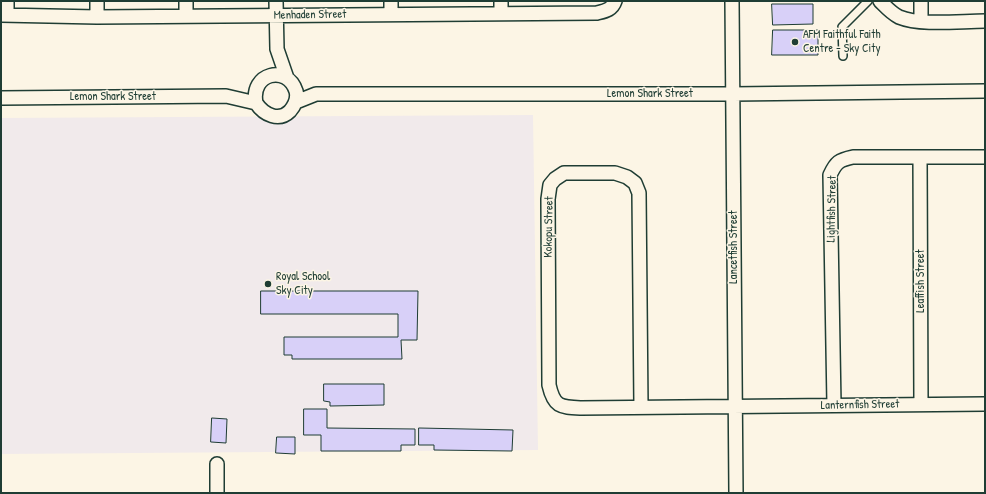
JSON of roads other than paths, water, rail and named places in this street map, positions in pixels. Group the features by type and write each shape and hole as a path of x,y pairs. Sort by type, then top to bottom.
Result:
{"street":[{"path":"4,15 7,1"},
{"path":"97,1 97,17"},
{"path":"186,1 186,16"},
{"path":"269,76 277,49 276,1"},
{"path":"391,1 391,14"},
{"name":"Menhaden Street","path":"4,15 97,17 391,14 501,7 597,13 608,10 615,1"},
{"name":"Lancetfish Street","path":"732,1 736,493"},
{"path":"880,1 890,11 898,16 921,22 985,21"},
{"path":"921,1 921,22"},
{"path":"277,49 297,94 296,102"},
{"name":"Lemon Shark Street","path":"226,96 256,88 262,80 269,76 278,75 316,94"},
{"path":"256,88 256,103"},
{"name":"Lemon Shark Street","path":"1,98 226,96 256,103 260,110 266,114 280,116 293,108 296,102 316,94 733,94 985,91"},
{"name":"Lightfish Street","path":"834,405 830,175 835,165 842,159 853,157 985,157"},
{"name":"Leaffish Street","path":"920,157 922,404"},
{"name":"Kokopu Street","path":"641,407 639,193 635,183 627,177 615,173 564,173 555,179 550,185 548,199 549,385 552,397 558,405 569,407 641,407 735,406"},
{"name":"Lanternfish Street","path":"735,406 985,404"},
{"path":"217,464 217,493"}],"lane":[{"path":"843,56 842,27 868,1"}],"place":[{"name":"AFM Faithful Faith Centre - Sky City","path":"795,42"},
{"name":"Royal School Sky City","path":"268,284"}]}
